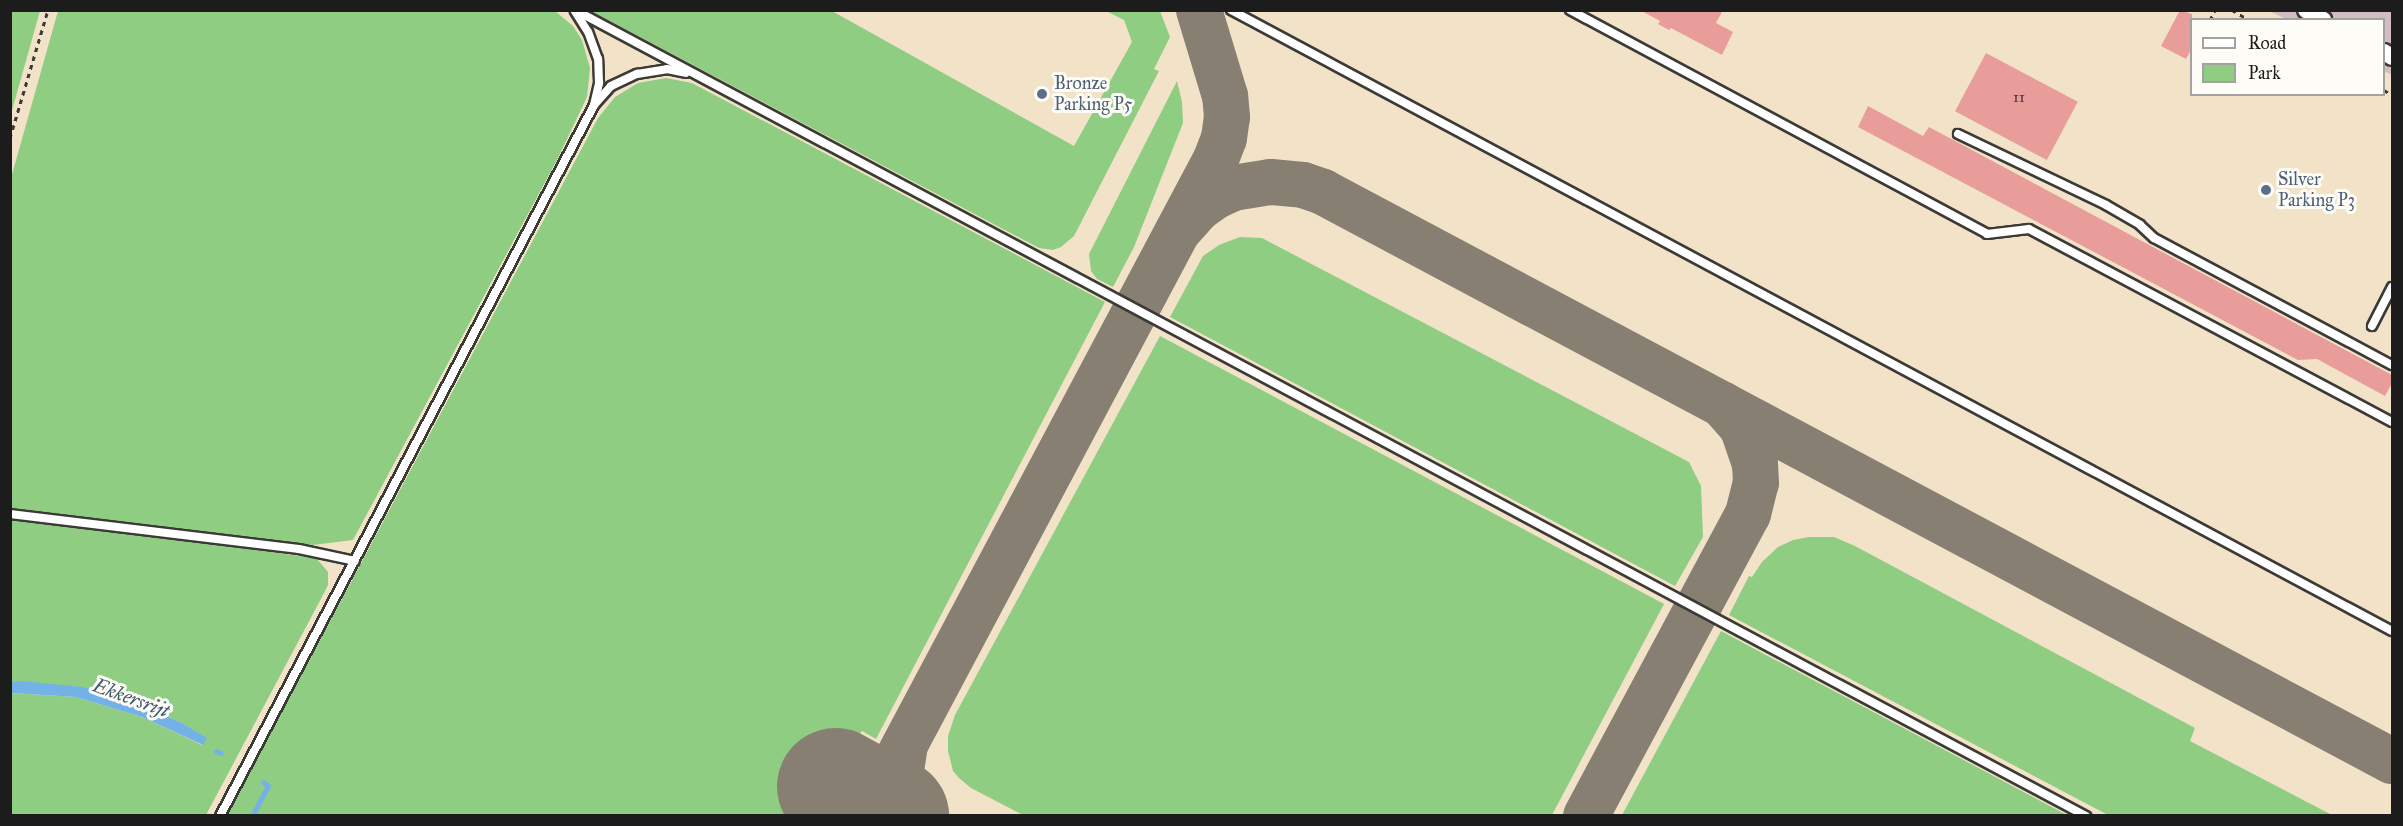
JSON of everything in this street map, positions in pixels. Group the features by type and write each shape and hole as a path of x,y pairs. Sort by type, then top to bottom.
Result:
{"lane":[{"path":"574,10 2086,816"},
{"path":"574,10 588,33 598,59 599,83 594,105"},
{"path":"1231,10 2392,631"},
{"path":"1570,10 1987,234 2029,229 2392,423"},
{"path":"220,816 594,105 611,86 637,74 667,69 696,75"},
{"path":"1958,134 2106,206 2140,225 2154,238 2392,365"},
{"path":"2372,326 2392,287"},
{"path":"10,514 299,549 355,561"}],"path":[{"path":"10,138 48,10"},
{"path":"2232,10 2246,18"}],"shaded area":[{"path":"2269,11 2392,11 2392,75 2385,72 2385,18 2284,18"}],"green space":[{"path":"10,11 40,11 11,114"},
{"path":"58,11 555,11 573,26 582,40 590,68 587,97 557,160 353,540 313,545 11,508 11,178"},
{"path":"591,11 832,11 1074,146 1132,42 1124,20 1106,11 1160,11 1170,37 1154,69 1159,71 1074,236 1061,247 1053,250 1039,248"},
{"path":"666,78 692,83 1105,302 876,739 862,731 860,734 853,732 809,815 227,815 598,118 615,97 638,83"},
{"path":"1177,81 1182,102 1183,123 1134,247 1113,287 1097,279 1091,271 1089,254"},
{"path":"1240,237 1262,238 1689,462 1701,486 1703,537 1675,586 1170,317 1203,256 1219,245"},
{"path":"1160,336 1664,604 1552,815 1023,815 971,788 953,771 948,751 948,736 955,715"},
{"path":"11,517 301,556 317,559 328,572 328,585 323,595 206,815 11,815 10,693 76,697 142,717 202,745 206,738 182,723 130,700 93,688 11,682"},
{"path":"1809,537 1834,537 1855,546 2195,728 2190,741 2332,815 2108,815 1729,615 1749,576 1752,577 1762,562 1778,547 1793,540"},
{"path":"1721,631 2067,815 1622,815"}],"water":[{"path":"11,682 93,688 130,700 182,723 207,738 203,745 142,717 76,697 11,693"}],"building":[{"path":"1640,10 1723,10 1716,23 1733,32 1722,55 1671,28 1669,30 1658,24 1660,21"},
{"path":"2180,10 2192,14 2190,52 2186,59 2161,46"},
{"path":"1986,53 2078,102 2047,160 1955,111"},
{"path":"1868,106 1923,136 1929,127 2392,375 2392,383 2385,396 2317,359 2298,360 1858,127"}],"waterway":[{"name":"Ekkersrijt","path":"216,751 221,753"},
{"name":"Ekkersrijt","path":"252,816 268,786 263,782"}],"taxiway":[{"path":"867,816 1216,159 1224,138 1227,117 1225,96 1199,10"},
{"path":"1178,231 1199,208 1214,197 1233,188 1271,182 1303,185 1323,192 2392,761"},
{"path":"1586,816 1748,514 1756,483 1755,464 1742,427 1722,404"},
{"path":"905,745 901,770 905,799 916,816"}],"runway":[{"path":"835,786 890,816"}],"place":[{"name":"Bronze Parking P5","path":"1042,94"},
{"name":"Silver Parking P3","path":"2266,190"}]}
